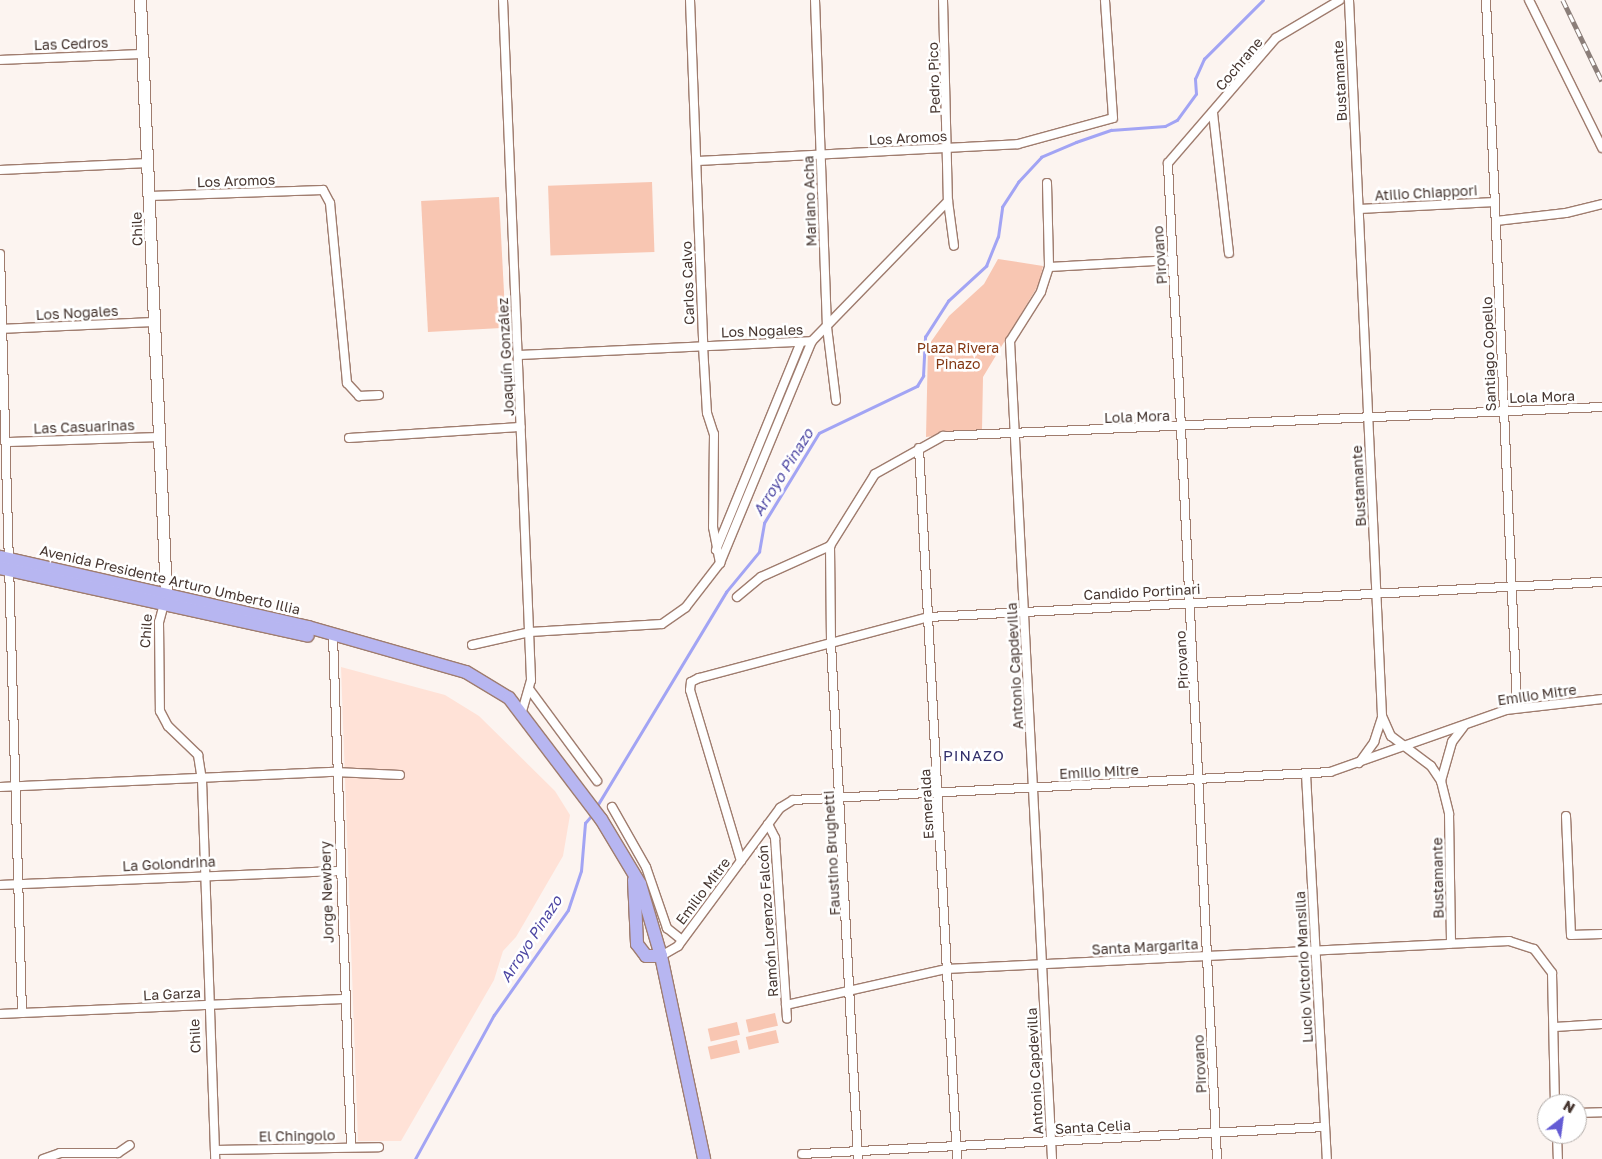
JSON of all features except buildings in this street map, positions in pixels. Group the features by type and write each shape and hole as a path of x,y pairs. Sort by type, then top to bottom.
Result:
{"main road":[{"name":"Avenida Presidente Arturo Umberto Illia","path":"5,563 333,636 480,677 522,711 601,820 634,871 661,956 704,1159"},
{"path":"634,871 637,944 646,956 661,956"}],"street":[{"name":"Chile","path":"140,0 150,196 165,599 159,622 160,711 168,726 198,755 202,780 208,1004 215,1159"},
{"name":"Joaquín González","path":"503,0 530,632 530,690 522,711"},
{"name":"Carlos Calvo","path":"690,0 703,346 707,413 714,434 715,551 720,563"},
{"name":"Mariano Acha","path":"815,0 827,327 836,400"},
{"name":"Pedro Pico","path":"943,0 948,201 954,246"},
{"name":"Los Aromos","path":"697,161 948,148 1033,141 1115,116 1105,0"},
{"name":"Cochrane","path":"1169,159 1213,113 1276,38 1340,0"},
{"name":"Bustamante","path":"1349,0 1382,716 1391,736 1431,766 1441,781 1449,814 1452,944"},
{"name":"Santiago Copello","path":"1486,0 1517,708"},
{"path":"1529,0 1602,148"},
{"name":"Las Cedros","path":"0,60 143,54"},
{"path":"1213,113 1229,253"},
{"name":"Pirovano","path":"1169,159 1217,1159"},
{"path":"0,170 148,163"},
{"name":"Antonio Capdevilla","path":"1047,183 1049,267 1041,292 1012,333 1015,434 1052,1159"},
{"name":"Los Aromos","path":"150,196 322,190 330,203 347,383 359,396 379,394"},
{"name":"Los Nogales","path":"518,355 812,341 948,201"},
{"name":"Atilio Chiappori","path":"1359,209 1495,202"},
{"path":"1496,221 1566,213 1602,204"},
{"path":"0,254 2,329 9,442 5,563 22,1013"},
{"path":"1049,267 1173,260"},
{"name":"Los Nogales","path":"2,329 155,322"},
{"path":"472,645 530,632 662,624 701,592 720,563 812,341"},
{"path":"715,551 801,342"},
{"name":"Lola Mora","path":"830,546 875,474 943,436 1181,428 1368,416 1602,407"},
{"path":"349,438 522,427"},
{"name":"Las Casuarinas","path":"9,442 159,437"},
{"name":"Esmeralda","path":"919,448 930,617 946,969 957,1159"},
{"path":"737,597 761,577 830,546"},
{"name":"Faustino Brughetti","path":"830,546 831,643 841,794 858,1159"},
{"name":"Candido Portinari","path":"691,682 930,617 1025,610 1602,582"},
{"name":"Jorge Newbery","path":"333,636 335,772 351,1147"},
{"name":"Ramón Lorenzo Falcón","path":"691,682 712,774 741,861"},
{"path":"530,690 598,781"},
{"name":"Emilio Mitre","path":"661,956 682,940 768,824 793,800 841,794 1306,774 1360,763 1517,708 1602,699"},
{"path":"1360,763 1374,742 1382,716"},
{"path":"1441,781 1448,751 1464,726"},
{"path":"0,786 202,780 335,772 400,775"},
{"name":"Lucio Victorio Mansilla","path":"1306,774 1327,1159"},
{"path":"612,808 646,867 667,928 682,940"},
{"path":"1566,816 1571,935 1602,934"},
{"name":"Ramón Lorenzo Falcón","path":"768,824 775,838 787,1019"},
{"name":"La Golondrina","path":"0,885 204,874 339,871"},
{"name":"Santa Margarita","path":"786,1005 946,969 1508,942 1534,949 1552,973 1555,1027"},
{"name":"La Garza","path":"0,1014 345,998"},
{"path":"1555,1094 1555,1027 1602,1024"},
{"path":"1587,1113 1602,1112"},
{"name":"Santa Celia","path":"802,1154 1325,1127"},
{"path":"1557,1144 1558,1159"},
{"path":"43,1159 60,1153 118,1153 130,1146"},
{"name":"El Chingolo","path":"215,1150 379,1147"}],"shaded area":[{"path":"341,667 445,695 479,716 555,791 570,815 563,856 516,937 503,951 494,980 401,1141 358,1141"}],"green space":[{"path":"652,182 654,252 551,256 548,186"},
{"path":"499,197 506,328 428,332 421,201"},
{"name":"Plaza Rivera Pinazo","path":"998,259 1043,266 1039,284 983,377 982,430 926,437 928,346 949,316 984,284"},
{"path":"775,1013 778,1026 749,1032 746,1020"},
{"path":"737,1022 740,1035 711,1041 708,1029"},
{"path":"776,1030 779,1043 749,1050 746,1037"},
{"path":"737,1040 740,1053 711,1059 708,1047"}],"waterway":[{"name":"Arroyo Pinazo","path":"597,806 726,592 759,552 764,523 819,433 917,386 923,376 925,337 948,301 986,266 998,237 1002,207 1018,182 1041,157 1076,142 1111,130 1165,126 1177,120 1196,94 1195,79 1204,59 1263,0"},
{"name":"Arroyo Pinazo","path":"415,1159 494,1015 568,910 581,871 585,823 592,815"}],"railway":[{"path":"1563,0 1602,81"}],"district":[{"name":"PINAZO","path":"974,756"}]}
